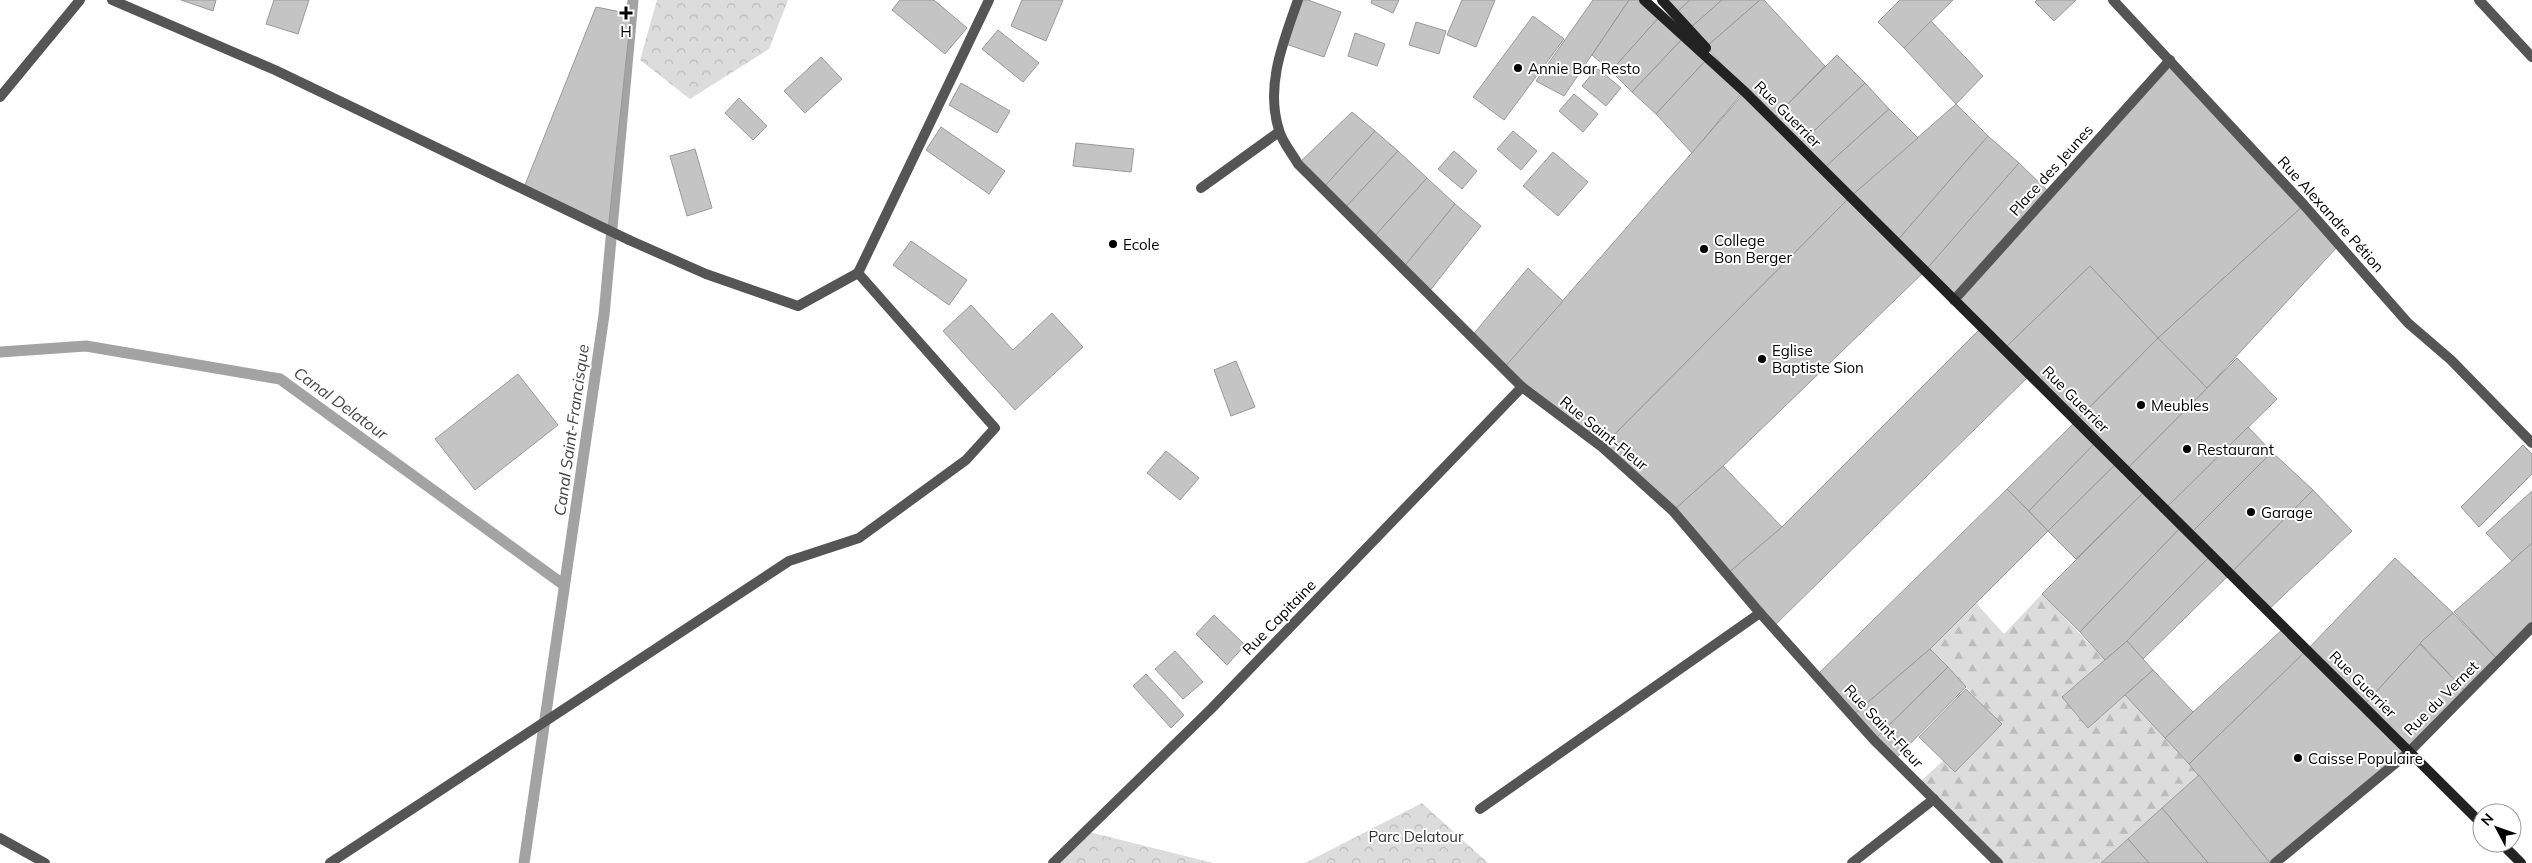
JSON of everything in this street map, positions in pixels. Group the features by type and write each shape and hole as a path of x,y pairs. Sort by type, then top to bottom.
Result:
{"main road":[{"name":"Rue Guerrier","path":"1644,0 1745,92 2472,814"},
{"path":"1662,0 1745,92"},
{"path":"2511,853 2521,863"}],"street":[{"path":"0,97 80,0"},
{"path":"112,0 275,70 629,240 706,274 798,306 858,273 990,0"},
{"name":"Rue Saint-Fleur","path":"1298,0 1281,48 1272,98 1279,132 1298,164 1522,387 1602,447 1673,511 1760,613 1874,740 1998,863"},
{"name":"Rue Alexandre Pétion","path":"2113,0 2170,60 2408,323 2451,360 2532,443"},
{"path":"2479,0 2532,57"},
{"name":"Place des Jeunes","path":"1954,300 2170,60"},
{"path":"1201,188 1279,132"},
{"path":"330,863 789,561 859,538 972,454 995,428 858,273"},
{"name":"Rue Capitaine","path":"1053,863 1212,708 1522,387"},
{"path":"1480,808 1760,613"},
{"name":"Rue du Vernet","path":"2275,863 2409,752 2532,627"},
{"path":"1852,863 1934,799"},
{"path":"0,838 45,863"}],"green space":[{"path":"657,0 788,0 769,49 690,99 640,60"},
{"path":"2042,594 2105,660 2062,697 2088,728 2125,695 2199,775 2101,863 1998,863 1918,784 1992,715 1930,649 1976,603 2004,634"},
{"name":"Parc Delatour","path":"1422,803 1488,863 1305,863"},
{"path":"1085,831 1213,863 1053,863"}],"building":[{"path":"181,0 216,0 213,11"},
{"path":"274,0 309,0 298,34 266,24"},
{"path":"900,0 934,0 967,28 945,54 892,10"},
{"path":"1022,0 1063,0 1046,41 1011,26"},
{"path":"1298,0 1308,0 1341,12 1324,57 1283,43"},
{"path":"1372,0 1399,0 1393,13 1371,3"},
{"path":"1462,0 1495,0 1476,47 1447,35"},
{"path":"1593,0 1629,0 1564,96 1536,81"},
{"path":"1629,0 1644,0 1661,15 1611,71 1592,55"},
{"path":"1662,0 1690,0 1675,14"},
{"path":"1690,0 1722,0 1689,29 1675,14"},
{"path":"1722,0 1760,0 1706,47 1689,29"},
{"path":"1760,0 1764,0 1825,66 1773,119 1706,47"},
{"path":"1900,0 1953,0 1904,48 1878,22"},
{"path":"2037,0 2076,0 2054,21 2035,2"},
{"path":"596,7 631,14 608,230 523,190"},
{"path":"1661,15 1685,36 1632,92 1611,71"},
{"name":"Annie Bar Resto","path":"1533,16 1564,39 1504,120 1473,97"},
{"path":"1931,21 1983,76 1956,104 1904,48"},
{"path":"1416,22 1446,31 1439,54 1409,45"},
{"path":"998,30 1039,63 1023,82 982,49"},
{"path":"1355,33 1385,44 1377,66 1348,56"},
{"path":"1685,36 1708,58 1656,114 1632,92"},
{"path":"1837,55 1865,83 1799,145 1773,119"},
{"path":"821,57 842,79 805,113 784,91"},
{"path":"1708,58 1743,92 1692,153 1656,114"},
{"path":"2170,60 2304,205 2158,338 2090,266 2004,349 1954,300"},
{"path":"1597,68 1621,88 1606,106 1582,86"},
{"path":"961,83 1010,111 997,133 949,105"},
{"path":"1865,83 1889,109 1823,169 1799,145"},
{"name":"College Bon Berger","path":"1745,92 1851,196 1602,447 1503,369"},
{"path":"1574,94 1598,114 1583,132 1559,111"},
{"path":"739,98 767,126 753,140 725,113"},
{"path":"1956,104 1988,136 1896,242 1851,196"},
{"path":"1889,109 1918,138 1851,196 1823,169"},
{"path":"1352,112 1375,131 1323,188 1298,164"},
{"path":"941,127 1005,171 989,194 926,150"},
{"path":"1375,131 1398,151 1344,209 1323,188"},
{"path":"1513,131 1537,151 1521,170 1497,149"},
{"path":"1988,136 2019,163 1925,271 1896,242"},
{"path":"1076,143 1134,149 1131,172 1073,166"},
{"path":"695,149 712,208 687,216 670,156"},
{"path":"1398,151 1427,178 1373,238 1344,209"},
{"path":"1454,151 1477,171 1462,189 1438,169"},
{"path":"1553,152 1588,182 1558,216 1523,186"},
{"path":"2019,163 2050,193 1954,300 1925,271"},
{"path":"1427,178 1455,204 1403,268 1373,238"},
{"name":"Eglise Baptiste Sion","path":"1851,196 1925,271 1723,466 1673,511 1602,447"},
{"path":"1455,204 1481,226 1428,293 1403,268"},
{"path":"2304,205 2339,245 2207,388 2158,338"},
{"path":"911,241 967,280 949,305 893,265"},
{"path":"2090,266 2158,338 2076,421 2004,349"},
{"path":"1528,268 1563,301 1503,369 1471,337"},
{"path":"971,305 1013,350 1052,313 1083,347 1015,410 943,331"},
{"path":"1982,327 2030,375 1773,627 1728,573 1782,527"},
{"name":"Meubles","path":"2158,338 2207,388 2125,471 2076,421"},
{"name":"Restaurant","path":"2237,358 2277,399 2165,509 2125,471"},
{"path":"1236,361 1255,407 1231,416 1214,370"},
{"path":"518,374 558,425 475,490 435,439"},
{"path":"2076,421 2097,441 2029,511 2007,489"},
{"path":"2248,427 2272,452 2190,534 2165,509"},
{"path":"2097,441 2118,462 2048,531 2029,511"},
{"path":"2523,445 2532,454 2532,474 2479,527 2461,507"},
{"path":"1166,451 1199,478 1180,500 1147,473"},
{"name":"Garage","path":"2272,452 2313,490 2230,574 2190,534"},
{"path":"2118,462 2146,490 2076,559 2048,531"},
{"path":"1723,466 1782,527 1728,573 1673,511"},
{"path":"2007,489 2048,531 1930,649 1853,715 1816,676"},
{"path":"2146,490 2182,526 2080,632 2042,594"},
{"path":"2313,490 2352,531 2267,611 2230,574"},
{"path":"2532,491 2532,543 2512,561 2486,533"},
{"path":"2182,526 2211,555 2127,641 2105,660 2080,632"},
{"path":"2532,543 2532,627 2499,661 2454,612"},
{"path":"2211,555 2230,574 2143,659 2127,641"},
{"path":"2395,558 2453,613 2420,644 2363,706 2307,650"},
{"path":"2453,613 2499,661 2467,693 2420,643"},
{"path":"1214,615 1245,645 1227,665 1196,634"},
{"path":"2284,628 2307,650 2189,764 2165,738"},
{"path":"2127,641 2153,670 2088,728 2062,697"},
{"path":"2420,644 2467,693 2409,752 2363,706"},
{"path":"1930,649 1948,667 1874,740 1853,715"},
{"name":"Caisse Populaire","path":"2307,650 2409,752 2275,863 2270,863 2189,764"},
{"path":"1175,651 1203,682 1183,699 1155,669"},
{"path":"1948,667 1966,687 1894,760 1874,740"},
{"path":"2153,670 2193,712 2165,738 2125,695"},
{"path":"1146,674 1184,715 1171,728 1133,686"},
{"path":"1966,689 2002,724 1955,772 1919,737"},
{"path":"2199,775 2270,863 2208,863 2162,808"},
{"path":"2162,808 2208,863 2149,863 2128,839"},
{"path":"2128,839 2149,863 2101,863"}],"waterway":[{"name":"Canal Saint-Francisque","path":"524,863 604,315 633,0"},
{"name":"Canal Delatour","path":"0,352 86,346 280,379 564,585"}],"place":[{"name":"H","path":"626,13"},
{"name":"Annie Bar Resto","path":"1518,68"},
{"name":"Ecole","path":"1113,244"},
{"name":"College Bon Berger","path":"1704,249"},
{"name":"Eglise Baptiste Sion","path":"1762,359"},
{"name":"Meubles","path":"2141,405"},
{"name":"Restaurant","path":"2187,449"},
{"name":"Garage","path":"2251,512"},
{"name":"Caisse Populaire","path":"2298,758"}]}
